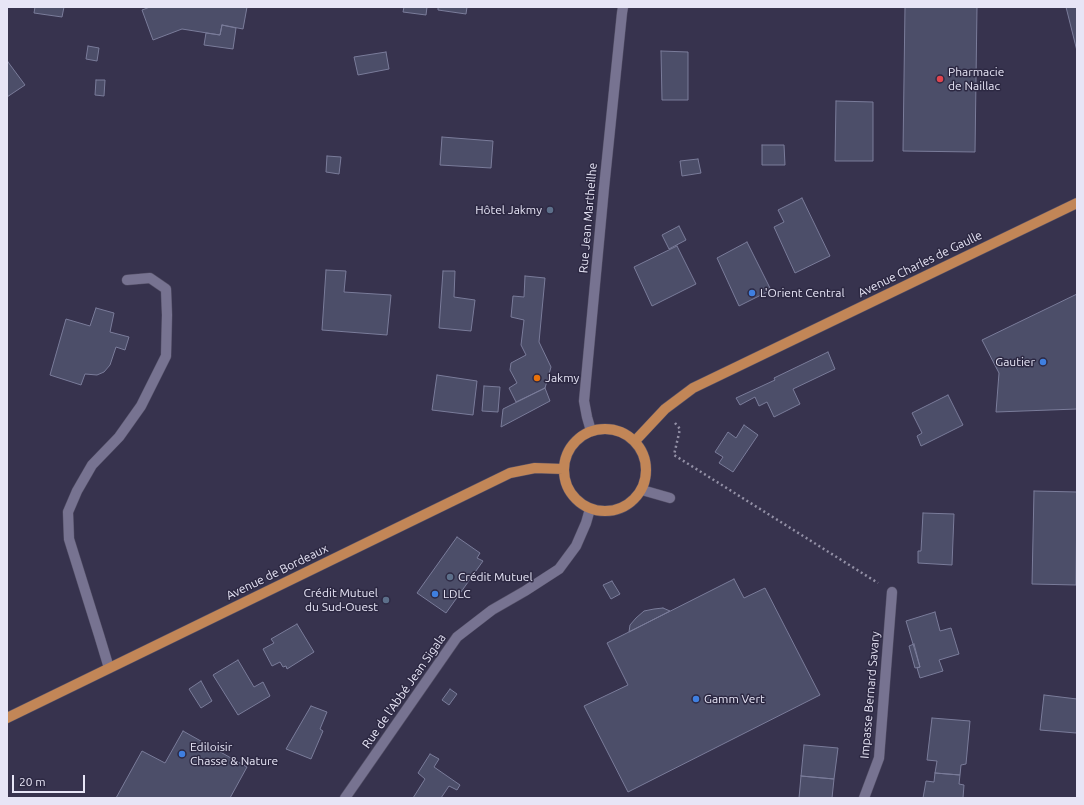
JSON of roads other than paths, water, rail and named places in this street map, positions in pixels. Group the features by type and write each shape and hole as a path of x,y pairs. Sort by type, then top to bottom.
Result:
{"main road":[{"name":"Avenue Charles de Gaulle","path":"635,440 666,409 693,388 1077,202"},
{"path":"614,429 625,433 635,440 642,451 646,464 646,477 642,490 635,499 625,507 614,511 602,512 590,509 579,502 570,493 565,481 564,469 566,457 571,445 580,436 591,431 614,429"},
{"name":"Avenue de Bordeaux","path":"7,718 510,473 535,468 564,469"}],"street":[{"name":"Rue Jean Martheilhe","path":"591,431 584,401 622,13 624,7"},
{"path":"108,668 69,539 68,512 77,491 92,465 119,438 141,406 166,356 166,289 150,278 127,280"},
{"path":"642,490 670,498"},
{"name":"Rue de l'Abbé Jean Sigala","path":"345,798 457,637 492,610 559,569 576,546 586,523 590,509"},
{"name":"Impasse Bernard Savary","path":"864,798 879,758 892,592"}],"place":[{"name":"Pharmacie de Naillac","path":"940,79"},
{"name":"Hôtel Jakmy","path":"550,210"},
{"name":"L'Orient Central","path":"752,293"},
{"name":"Gautier","path":"1043,362"},
{"name":"Jakmy","path":"537,378"},
{"name":"Crédit Mutuel","path":"450,577"},
{"name":"LDLC","path":"435,594"},
{"name":"Crédit Mutuel du Sud-Ouest","path":"386,600"},
{"name":"Gamm Vert","path":"696,699"},
{"name":"Ediloisir Chasse & Nature","path":"182,754"}]}
